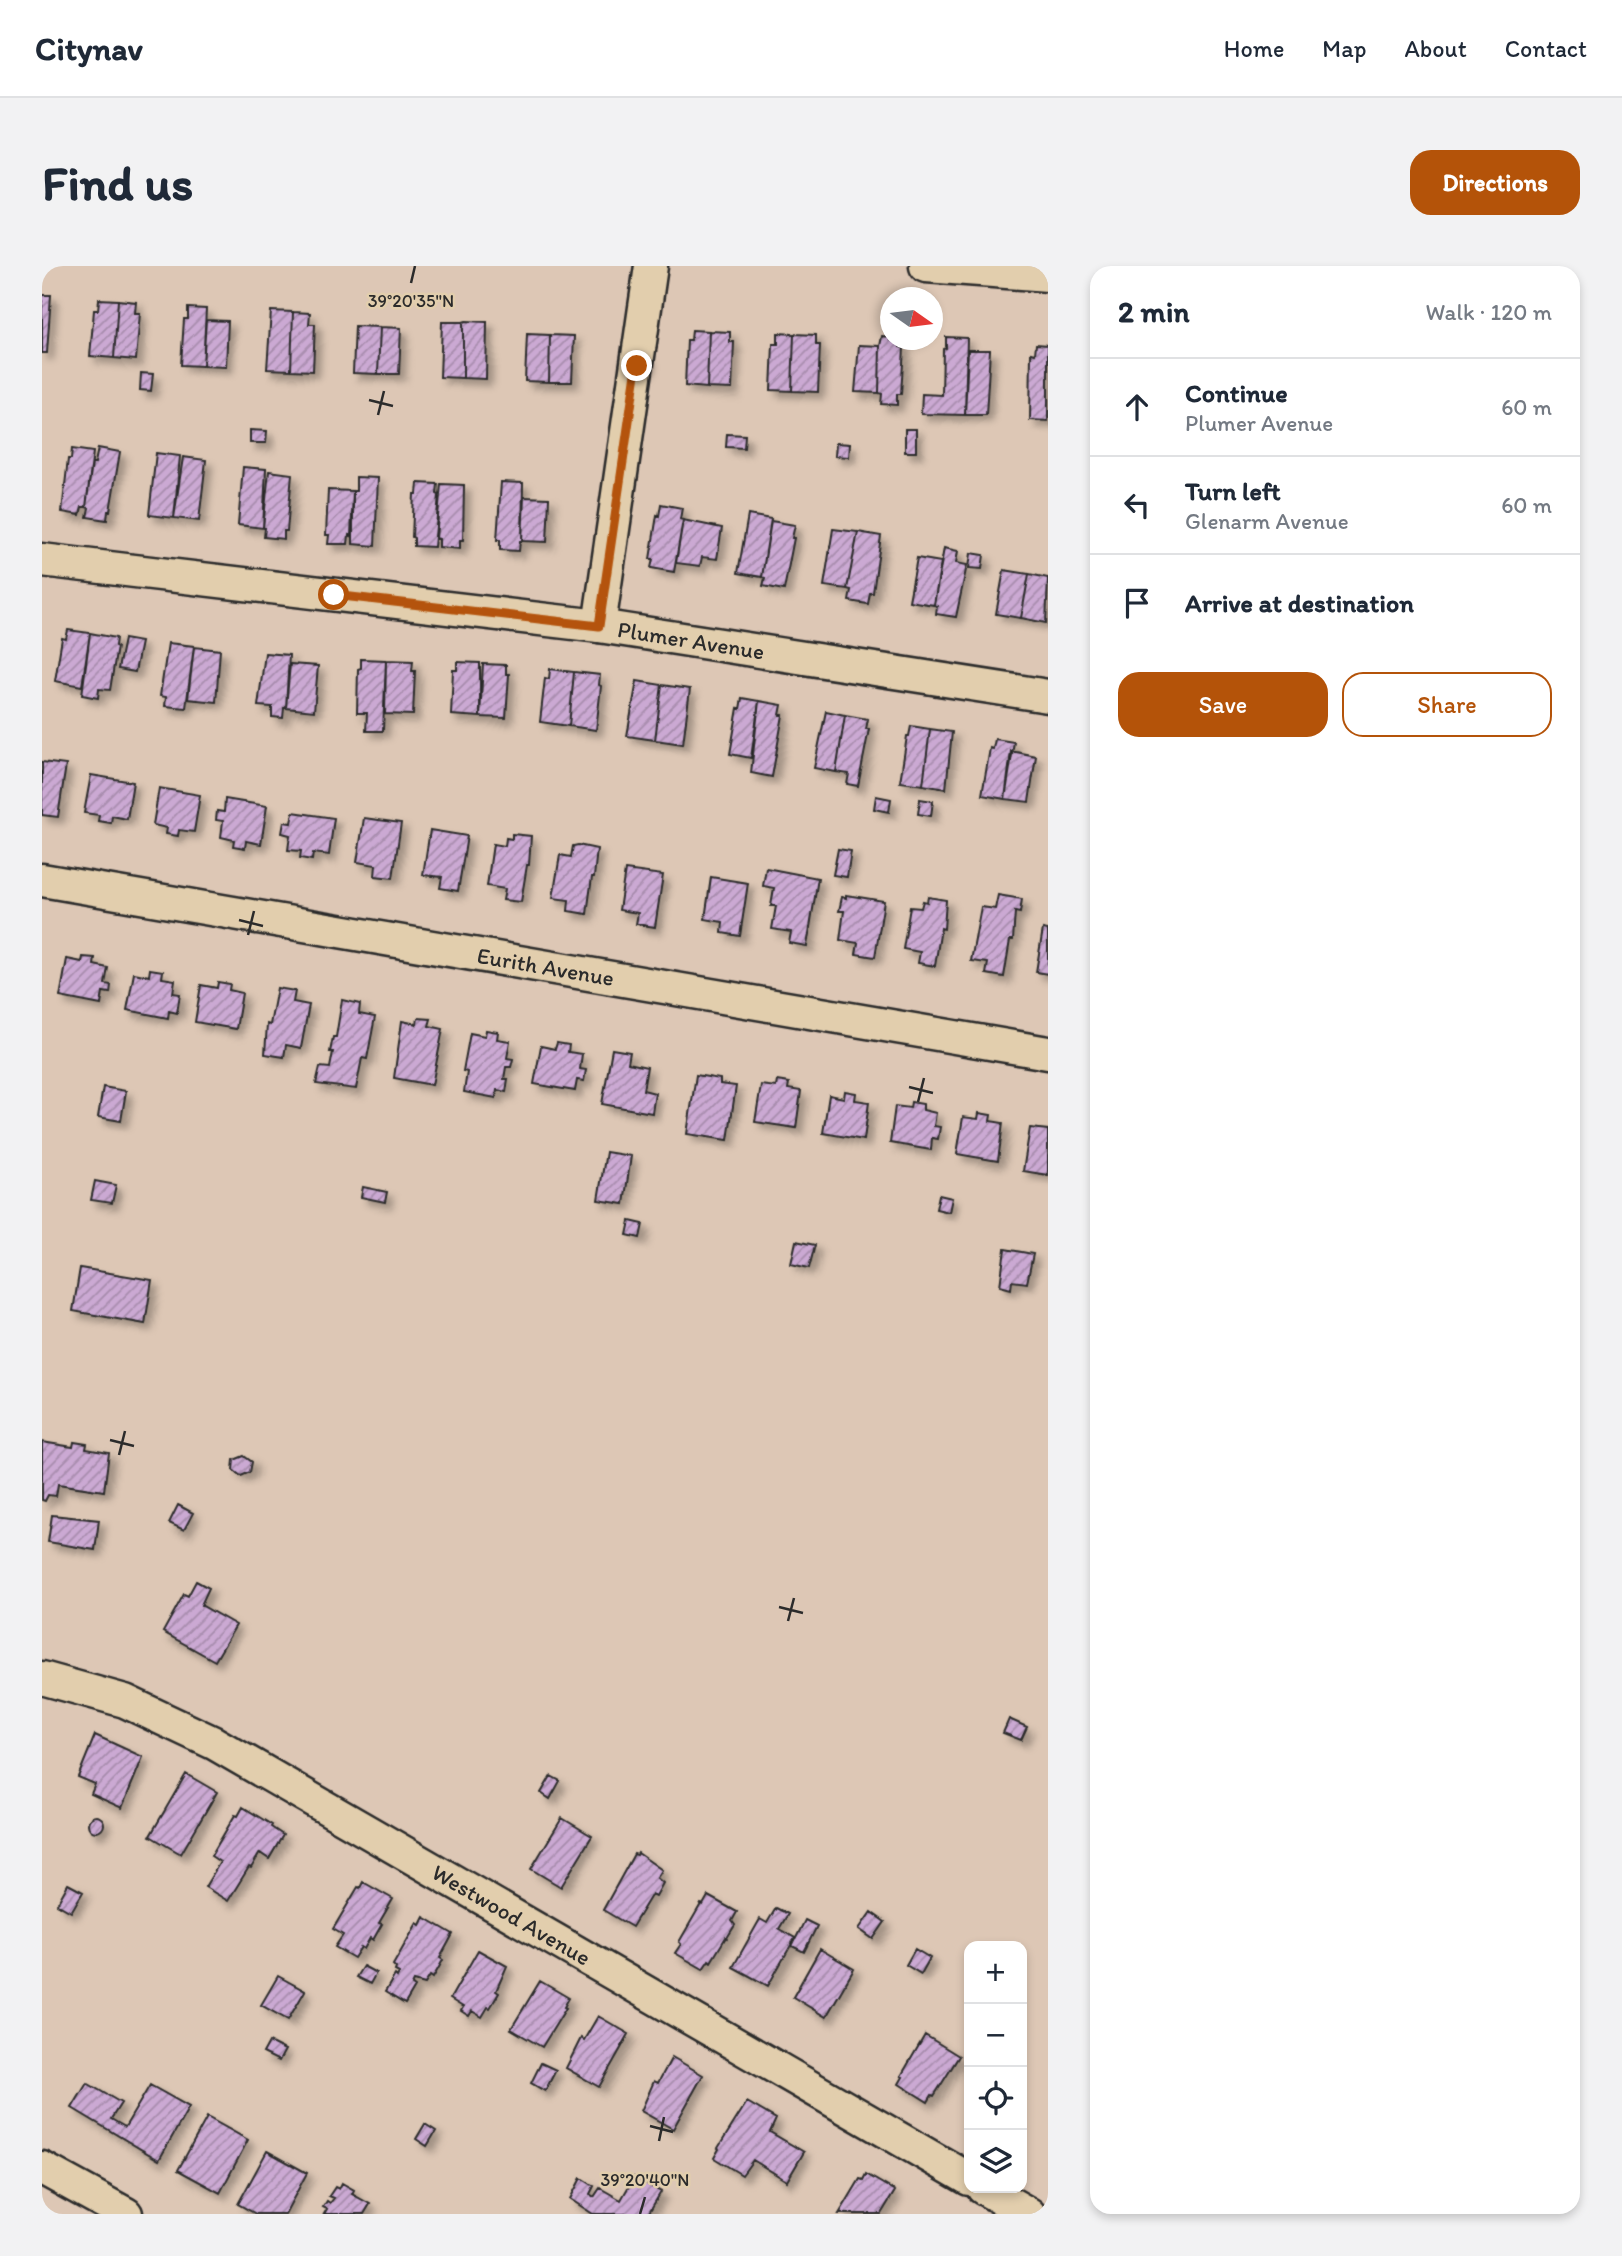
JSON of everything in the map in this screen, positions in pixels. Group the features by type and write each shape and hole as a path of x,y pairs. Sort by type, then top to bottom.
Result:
{"street":[{"path":"599,626 651,266"},
{"path":"926,266 1048,275"},
{"name":"Plumer Avenue","path":"42,560 599,626 1048,696"},
{"name":"Eurith Avenue","path":"42,880 1048,1053"},
{"name":"Westwood Avenue","path":"42,1678 125,1702 214,1743 964,2176"},
{"path":"42,2168 126,2214"},
{"path":"992,2193 1029,2214"}],"building":[{"path":"42,295 51,295 47,353 42,353"},
{"path":"99,299 118,300 114,358 90,356 94,310 98,310"},
{"path":"118,300 136,302 135,313 140,313 136,360 114,358"},
{"path":"188,308 206,309 203,366 181,365 184,319 188,319"},
{"path":"271,311 293,312 291,370 267,369"},
{"path":"293,312 310,313 309,324 315,324 313,371 291,370"},
{"path":"206,320 228,321 226,367 203,366"},
{"path":"442,322 463,322 463,378 440,377"},
{"path":"463,322 487,322 486,379 463,378"},
{"path":"355,326 380,327 378,374 353,373"},
{"path":"380,327 401,328 399,374 378,374"},
{"path":"692,330 709,331 707,388 685,386 687,340 691,340"},
{"path":"709,331 730,332 730,342 734,342 732,389 707,388"},
{"path":"778,333 794,334 792,391 771,390 773,344 778,344"},
{"path":"527,334 550,335 549,382 525,381"},
{"path":"794,334 816,335 816,345 820,345 818,392 792,391"},
{"path":"550,335 574,336 572,382 549,382"},
{"path":"946,337 967,338 965,415 921,414 922,394 942,395 943,349 946,348"},
{"path":"1036,344 1048,345 1048,421 1030,420 1031,353 1035,354"},
{"path":"859,345 880,346 879,393 855,392"},
{"path":"880,346 880,350 904,350 901,394 897,394 897,405 881,404 882,394 879,393"},
{"path":"968,350 990,350 986,415 965,415"},
{"path":"141,373 153,374 151,391 140,390"},
{"path":"905,429 916,429 916,452 905,452"},
{"path":"250,430 267,431 266,443 250,443"},
{"path":"727,434 745,435 744,448 726,447"},
{"path":"836,443 850,444 849,457 835,456"},
{"path":"98,448 120,452 107,520 87,517 92,463 95,463"},
{"path":"72,449 93,452 86,507 82,507 80,515 62,512 68,459 71,459"},
{"path":"156,453 180,456 174,518 149,515"},
{"path":"183,457 206,460 199,521 174,518"},
{"path":"243,467 266,469 263,528 238,525"},
{"path":"269,471 292,474 284,539 264,537"},
{"path":"356,477 378,478 375,546 353,544 353,491 356,491"},
{"path":"501,482 523,483 522,541 519,551 500,550 500,540 497,540"},
{"path":"418,483 438,484 434,547 414,546 414,494 417,494"},
{"path":"441,484 464,485 463,540 460,540 460,549 439,547 439,539 436,538"},
{"path":"328,490 353,491 351,536 349,535 348,544 328,544"},
{"path":"524,497 549,498 547,542 522,541"},
{"path":"661,504 682,508 680,519 683,520 674,572 651,568 653,559 650,559"},
{"path":"748,515 771,519 762,577 738,573"},
{"path":"683,520 722,528 717,559 702,557 700,566 676,563"},
{"path":"771,521 795,525 784,590 763,586"},
{"path":"833,529 858,532 847,589 824,586"},
{"path":"858,532 881,536 873,593 870,593 868,604 849,601 851,590 847,589"},
{"path":"944,548 958,551 956,563 967,565 956,617 936,614 937,606 934,605"},
{"path":"971,553 984,555 982,569 969,568"},
{"path":"917,558 941,562 934,605 909,601"},
{"path":"1004,570 1029,574 1021,618 996,614"},
{"path":"1029,574 1048,578 1046,623 1021,618"},
{"path":"68,630 90,633 82,686 55,681 62,638 66,639"},
{"path":"90,633 116,638 110,690 99,689 98,698 82,695"},
{"path":"124,639 141,642 135,672 118,669"},
{"path":"168,643 194,646 186,708 165,706 166,697 160,696"},
{"path":"194,647 220,650 216,702 188,699"},
{"path":"265,653 289,655 283,718 272,717 272,707 258,706"},
{"path":"361,659 386,660 383,731 366,731 367,713 357,713 358,669 361,668"},
{"path":"386,660 413,661 413,715 385,714"},
{"path":"457,662 480,663 480,717 451,715 453,670 457,670"},
{"path":"290,664 318,666 314,711 286,708"},
{"path":"483,664 506,665 506,674 509,674 506,718 480,717"},
{"path":"550,669 574,672 569,726 540,722 545,678 549,679"},
{"path":"574,672 600,675 596,730 569,726"},
{"path":"637,681 662,685 655,740 627,736"},
{"path":"662,685 690,689 683,744 655,740"},
{"path":"742,698 759,701 751,758 730,754"},
{"path":"759,701 782,705 780,715 783,715 772,777 751,773"},
{"path":"826,711 845,715 836,772 814,768"},
{"path":"845,715 868,719 866,729 869,729 858,786 847,784 849,774 836,772"},
{"path":"911,726 930,729 923,785 900,782"},
{"path":"930,729 952,732 946,789 923,785"},
{"path":"995,739 1014,742 1005,799 982,795 990,748 993,749"},
{"path":"1011,751 1036,756 1029,802 1005,799"},
{"path":"42,762 66,765 58,817 42,815"},
{"path":"91,775 133,782 127,819 112,816 111,823 98,821 99,815 84,813"},
{"path":"159,788 200,795 194,832 179,830 178,836 166,834 167,828 153,825"},
{"path":"876,796 891,799 889,812 874,809"},
{"path":"225,799 267,806 261,844 246,841 245,848 233,846 234,840 221,837 223,821 216,820 217,811 224,812"},
{"path":"920,799 933,801 931,816 918,814"},
{"path":"293,812 334,818 329,855 313,853 312,860 300,858 301,851 288,850 290,835 282,833 284,822 291,823"},
{"path":"364,818 401,823 393,878 375,876 376,865 357,862"},
{"path":"430,830 467,836 458,891 440,888 442,877 423,875"},
{"path":"512,834 531,836 529,865 521,902 503,900 505,889 487,886 493,844 505,846 506,838 512,839"},
{"path":"573,846 597,849 587,914 568,911 569,900 553,898 560,855 571,857"},
{"path":"838,849 851,851 847,877 833,875"},
{"path":"766,868 818,878 807,946 789,943 791,932 772,929 776,906 771,906 774,888 763,886"},
{"path":"625,870 663,875 655,927 636,924 638,913 619,910"},
{"path":"711,877 748,883 740,936 722,933 723,922 705,919"},
{"path":"846,895 884,901 875,957 856,954 858,943 840,940 844,911 839,911 842,897 846,898"},
{"path":"998,895 1022,899 1020,913 1015,912 1013,940 1010,940 1004,977 986,974 988,963 971,961 981,907 995,909"},
{"path":"928,897 946,900 944,929 941,928 935,966 918,963 920,952 903,949 910,907 921,908"},
{"path":"1043,929 1048,930 1048,974 1036,972"},
{"path":"83,957 95,958 94,965 108,968 105,984 111,985 110,993 103,992 101,1005 60,997 67,959 82,962"},
{"path":"150,969 163,971 162,978 175,980 173,993 180,994 177,1013 169,1011 168,1018 127,1010 134,973 149,976"},
{"path":"218,982 230,984 229,990 242,993 236,1029 195,1022 201,985 217,988"},
{"path":"277,988 295,991 293,1002 309,1005 301,1048 286,1045 284,1057 265,1054 267,1024 270,1025"},
{"path":"342,1000 360,1004 359,1014 375,1017 367,1059 362,1058 356,1089 316,1084 320,1067 330,1068 333,1052 330,1052 333,1037 336,1037"},
{"path":"418,1018 431,1019 429,1026 443,1029 432,1085 394,1078 402,1021 417,1024"},
{"path":"486,1030 498,1032 497,1039 510,1041 507,1058 513,1059 511,1067 506,1067 506,1092 497,1090 496,1098 464,1092 467,1072 463,1071 470,1033 485,1036"},
{"path":"557,1043 569,1045 568,1052 582,1054 580,1069 586,1070 584,1081 577,1080 575,1091 534,1084 541,1046 555,1049"},
{"path":"612,1049 630,1052 628,1063 647,1067 643,1090 655,1093 652,1113 602,1104"},
{"path":"696,1075 720,1079 720,1084 736,1086 728,1140 687,1134"},
{"path":"777,1081 789,1083 788,1089 801,1091 796,1128 755,1122 761,1085 776,1087"},
{"path":"103,1087 126,1091 121,1121 98,1117"},
{"path":"845,1091 856,1093 855,1100 869,1102 864,1140 823,1133 829,1095 844,1098"},
{"path":"911,1102 923,1104 923,1110 936,1113 934,1126 940,1127 938,1139 932,1138 931,1150 890,1143 895,1106 910,1108"},
{"path":"979,1113 991,1115 990,1121 1003,1123 998,1161 957,1154 963,1117 978,1119"},
{"path":"1030,1128 1048,1130 1048,1175 1023,1171"},
{"path":"606,1152 631,1156 624,1204 598,1200"},
{"path":"95,1181 116,1185 112,1203 91,1200"},
{"path":"363,1187 387,1192 385,1202 361,1197"},
{"path":"939,1195 952,1198 949,1212 936,1209"},
{"path":"630,1221 643,1224 640,1238 627,1235"},
{"path":"796,1241 815,1245 809,1268 791,1264"},
{"path":"1005,1249 1033,1254 1027,1283 1012,1281 1011,1289 1000,1286"},
{"path":"80,1268 152,1280 145,1324 73,1311"},
{"path":"42,1442 73,1447 74,1442 87,1444 86,1449 109,1453 104,1491 58,1484 56,1496 48,1495 45,1501 42,1500"},
{"path":"244,1456 252,1462 250,1472 241,1476 233,1470 234,1460"},
{"path":"178,1505 193,1513 184,1530 169,1523"},
{"path":"52,1515 99,1520 95,1550 48,1542"},
{"path":"196,1581 209,1588 201,1605 236,1625 215,1661 163,1632 184,1594 188,1596"},
{"path":"1009,1719 1027,1727 1021,1740 1003,1733"},
{"path":"95,1735 143,1757 122,1808 91,1794 95,1784 78,1777"},
{"path":"186,1774 217,1792 181,1854 150,1836"},
{"path":"551,1776 560,1781 550,1799 541,1793"},
{"path":"243,1807 283,1835 269,1859 260,1853 228,1901 205,1887 220,1862 211,1856 235,1815 238,1816"},
{"path":"96,1816 104,1824 96,1832 88,1824"},
{"path":"562,1818 592,1836 561,1887 531,1869"},
{"path":"638,1853 662,1870 657,1878 663,1883 656,1896 652,1894 632,1927 603,1910 634,1854"},
{"path":"363,1882 393,1899 373,1940 370,1938 364,1949 361,1947 354,1958 335,1947 343,1935 333,1929"},
{"path":"68,1884 83,1892 71,1912 57,1904"},
{"path":"708,1896 737,1912 732,1921 735,1925 711,1962 709,1960 703,1969 675,1953"},
{"path":"776,1908 788,1914 779,1929 795,1938 768,1986 733,1967 760,1919 767,1923"},
{"path":"871,1912 885,1922 873,1939 859,1929"},
{"path":"424,1917 453,1934 433,1978 430,1976 425,1984 414,1981 412,1985 415,1987 405,2004 385,1992 399,1973 393,1965 417,1923 420,1925"},
{"path":"805,1920 817,1926 804,1952 792,1946"},
{"path":"820,1949 854,1969 826,2017 793,1997"},
{"path":"915,1949 930,1958 921,1974 906,1965"},
{"path":"478,1950 507,1966 496,1991 499,1993 482,2017 472,2011 469,2016 461,2011 463,2007 450,1999"},
{"path":"363,1966 376,1973 370,1984 356,1977"},
{"path":"278,1976 305,1991 288,2020 261,2005"},
{"path":"540,1981 569,1998 564,2007 566,2008 542,2047 511,2029"},
{"path":"598,2016 629,2034 599,2087 566,2068 581,2038 584,2040"},
{"path":"925,2035 959,2056 928,2102 899,2084"},
{"path":"269,2042 285,2050 279,2061 263,2053"},
{"path":"672,2057 703,2075 673,2129 641,2111 654,2081 658,2083"},
{"path":"541,2063 556,2070 545,2091 531,2083"},
{"path":"87,2083 121,2103 111,2119 125,2127 150,2085 189,2107 159,2160 72,2108"},
{"path":"747,2102 776,2119 770,2132 804,2152 787,2181 753,2160 742,2175 714,2158"},
{"path":"207,2117 248,2140 220,2193 178,2170"},
{"path":"425,2124 436,2131 427,2146 416,2139"},
{"path":"267,2151 307,2173 285,2214 256,2214 238,2204"},
{"path":"866,2174 895,2191 881,2214 839,2214 860,2179 863,2180"},
{"path":"634,2177 661,2192 648,2214 593,2214 570,2199 581,2178 594,2186 590,2194 594,2197 600,2188 621,2200"},
{"path":"342,2183 354,2190 352,2194 370,2204 364,2214 324,2214 327,2209 323,2207 327,2201 330,2203 334,2198 329,2196 335,2187 339,2189"}],"route":[{"path":"334,595 599,626 637,366"}]}
